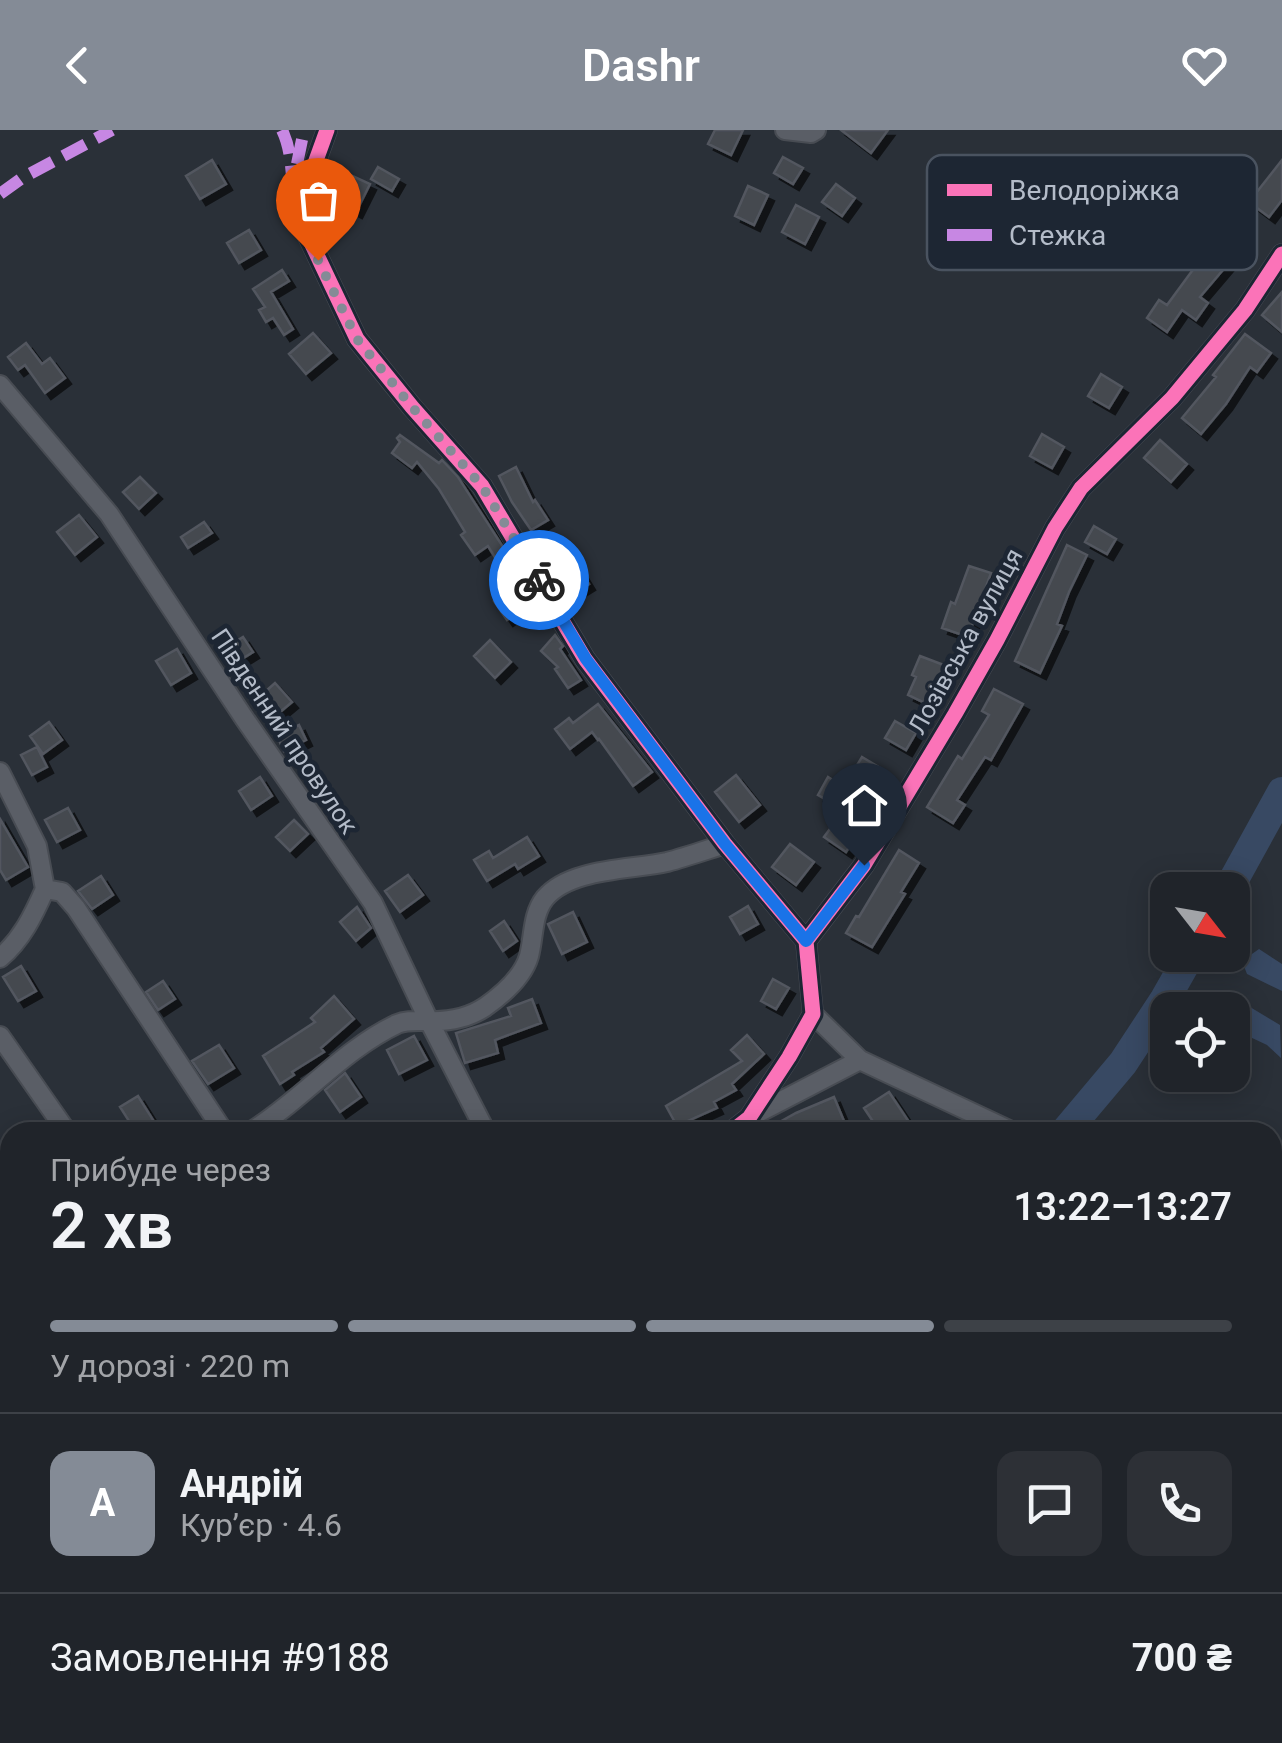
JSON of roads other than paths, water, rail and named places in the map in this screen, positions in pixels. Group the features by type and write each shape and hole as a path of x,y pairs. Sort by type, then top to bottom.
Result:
{"street":[{"path":"327,130 298,213 357,339 482,486 586,659 725,844 806,941 813,1014 749,1118"},
{"path":"785,130 816,130"},
{"name":"Лозівська вулиця","path":"806,941 874,848 955,714 1055,528 1081,488 1172,398 1245,310 1282,254"},
{"name":"Південний провулок","path":"0,385 110,514 244,718 373,903 481,1122"},
{"path":"0,772 37,846 45,889 16,945 0,958"},
{"path":"266,1122 358,1048 400,1022 462,1019 502,994 528,960 538,909 558,886 584,876 668,862 725,844"},
{"path":"45,889 62,892 76,908 217,1122"},
{"path":"813,1014 860,1060 992,1122"},
{"path":"0,1036 59,1122"},
{"path":"744,1122 860,1060"}],"water":[{"path":"1259,949 1282,964 1282,991 1247,974 1250,955"},
{"path":"1250,1007 1280,1025 1281,1058 1250,1037"}],"waterway":[{"path":"1238,872 1282,792"},
{"path":"1073,1122 1123,1063 1180,972"}]}
